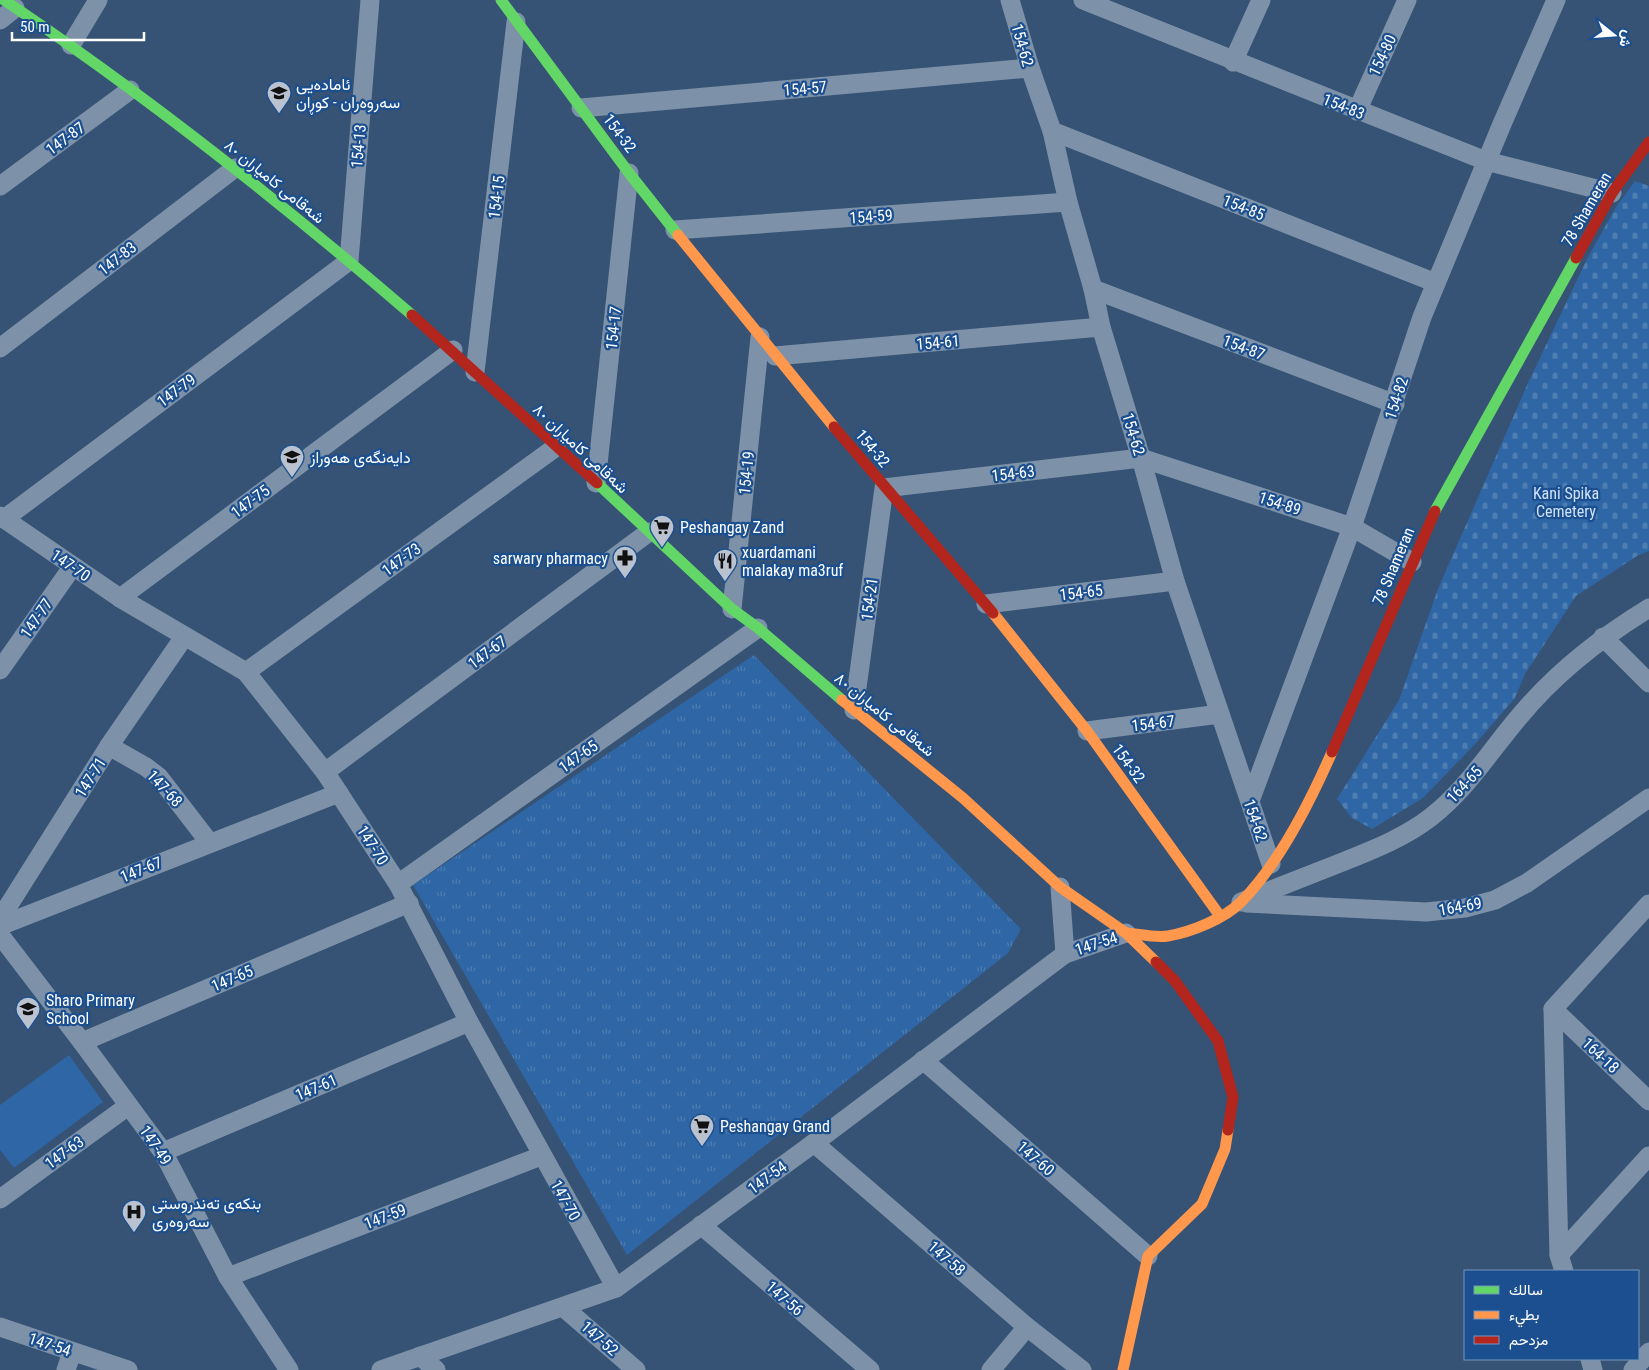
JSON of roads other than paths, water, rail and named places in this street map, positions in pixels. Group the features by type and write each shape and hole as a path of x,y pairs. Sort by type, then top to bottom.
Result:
{"street":[{"path":"71,45 98,0"},
{"name":"154-13","path":"349,261 370,0"},
{"name":"154-32","path":"501,0 629,173 775,356 884,488 986,604 1087,731 1220,916"},
{"name":"154-62","path":"1010,0 1030,68 1052,131 1068,202 1093,290 1101,327 1176,581 1271,864"},
{"name":"154-83","path":"1083,0 1127,8 1233,62 1486,161 1612,193"},
{"path":"1233,62 1261,0"},
{"name":"154-80","path":"1357,110 1407,0"},
{"name":"154-82","path":"1250,801 1352,527 1422,317 1486,161 1556,0"},
{"path":"0,20 10,4"},
{"name":"شەقامی کامیاران ٨٠","path":"10,4 71,45 235,168 349,261 453,350 732,609 758,628 854,710 963,798 1060,887 1126,933 1175,981 1218,1041 1233,1097 1225,1149 1202,1204 1148,1256"},
{"name":"154-15","path":"475,372 516,22"},
{"name":"154-57","path":"581,108 1030,68"},
{"name":"147-87","path":"0,186 130,90"},
{"name":"154-85","path":"1052,131 1436,283"},
{"name":"78 Shameran","path":"1126,933 1167,936 1196,927 1220,916 1240,903 1271,864 1314,791 1436,509 1612,193 1649,143"},
{"name":"147-83","path":"0,348 235,168"},
{"name":"154-17","path":"596,483 629,173"},
{"name":"154-59","path":"675,230 1068,202"},
{"name":"147-79","path":"2,518 349,261"},
{"name":"154-87","path":"1093,290 1394,404"},
{"name":"154-61","path":"775,356 1101,327"},
{"name":"154-19","path":"732,609 760,337"},
{"name":"147-75","path":"120,598 453,350"},
{"name":"147-73","path":"246,672 556,447"},
{"name":"154-89","path":"1141,458 1352,527 1412,562"},
{"name":"154-63","path":"884,488 1141,458"},
{"name":"154-21","path":"854,710 884,488"},
{"name":"147-70","path":"2,518 120,598 246,672 325,772 398,884 541,1156 616,1288"},
{"name":"147-67","path":"325,772 649,532"},
{"name":"147-77","path":"0,670 73,566"},
{"name":"154-65","path":"986,604 1176,581"},
{"name":"164-65","path":"1240,903 1394,841 1431,817 1456,795 1480,768 1519,717 1553,679 1603,637 1649,608"},
{"name":"147-65","path":"398,884 758,628"},
{"name":"147-71","path":"0,920 109,746 184,637"},
{"path":"1603,637 1649,683"},
{"name":"154-67","path":"1087,731 1220,714"},
{"name":"147-68","path":"109,746 146,767 159,777 209,842"},
{"name":"147-67","path":"0,926 209,842 338,793"},
{"name":"164-69","path":"1240,903 1426,912 1465,908 1495,900 1527,883 1649,798"},
{"path":"1060,887 1065,954"},
{"name":"147-65","path":"82,1042 408,904"},
{"path":"1561,1263 1553,1009 1646,913"},
{"name":"147-54","path":"382,1370 616,1288 814,1143 1065,954 1126,933"},
{"name":"147-49","path":"0,935 163,1152 228,1277 289,1370"},
{"name":"164-18","path":"1553,1009 1649,1100"},
{"name":"147-61","path":"163,1152 469,1022"},
{"name":"147-60","path":"923,1060 1148,1256"},
{"name":"147-63","path":"0,1199 128,1106"},
{"name":"147-58","path":"814,1143 1027,1327 1082,1370"},
{"name":"147-59","path":"228,1277 541,1156"},
{"path":"1561,1263 1649,1156"},
{"name":"147-56","path":"701,1225 870,1370"},
{"path":"1123,1370 1148,1256"},
{"name":"147-52","path":"563,1307 636,1370"},
{"path":"991,1370 1027,1327"},
{"name":"147-54","path":"1,1329 128,1370"},
{"path":"66,1370 72,1352"},
{"path":"1633,1370 1649,1352"},
{"path":"420,1356 436,1370"}],"place":[{"name":"ئامادەیی سەروەران - کوڕان","path":"279,114"},
{"name":"دایەنگەی هەوراز","path":"292,478"},
{"name":"Peshangay Zand","path":"662,548"},
{"name":"sarwary pharmacy","path":"625,579"},
{"name":"xuardamani malakay ma3ruf","path":"725,582"},
{"name":"Sharo Primary School","path":"28,1030"},
{"name":"Peshangay Grand","path":"702,1147"},
{"name":"بنکەی تەندروستی سەروەری","path":"134,1233"}],"park label":[{"name":"Kani Spika Cemetery","path":"1566,502"}]}
